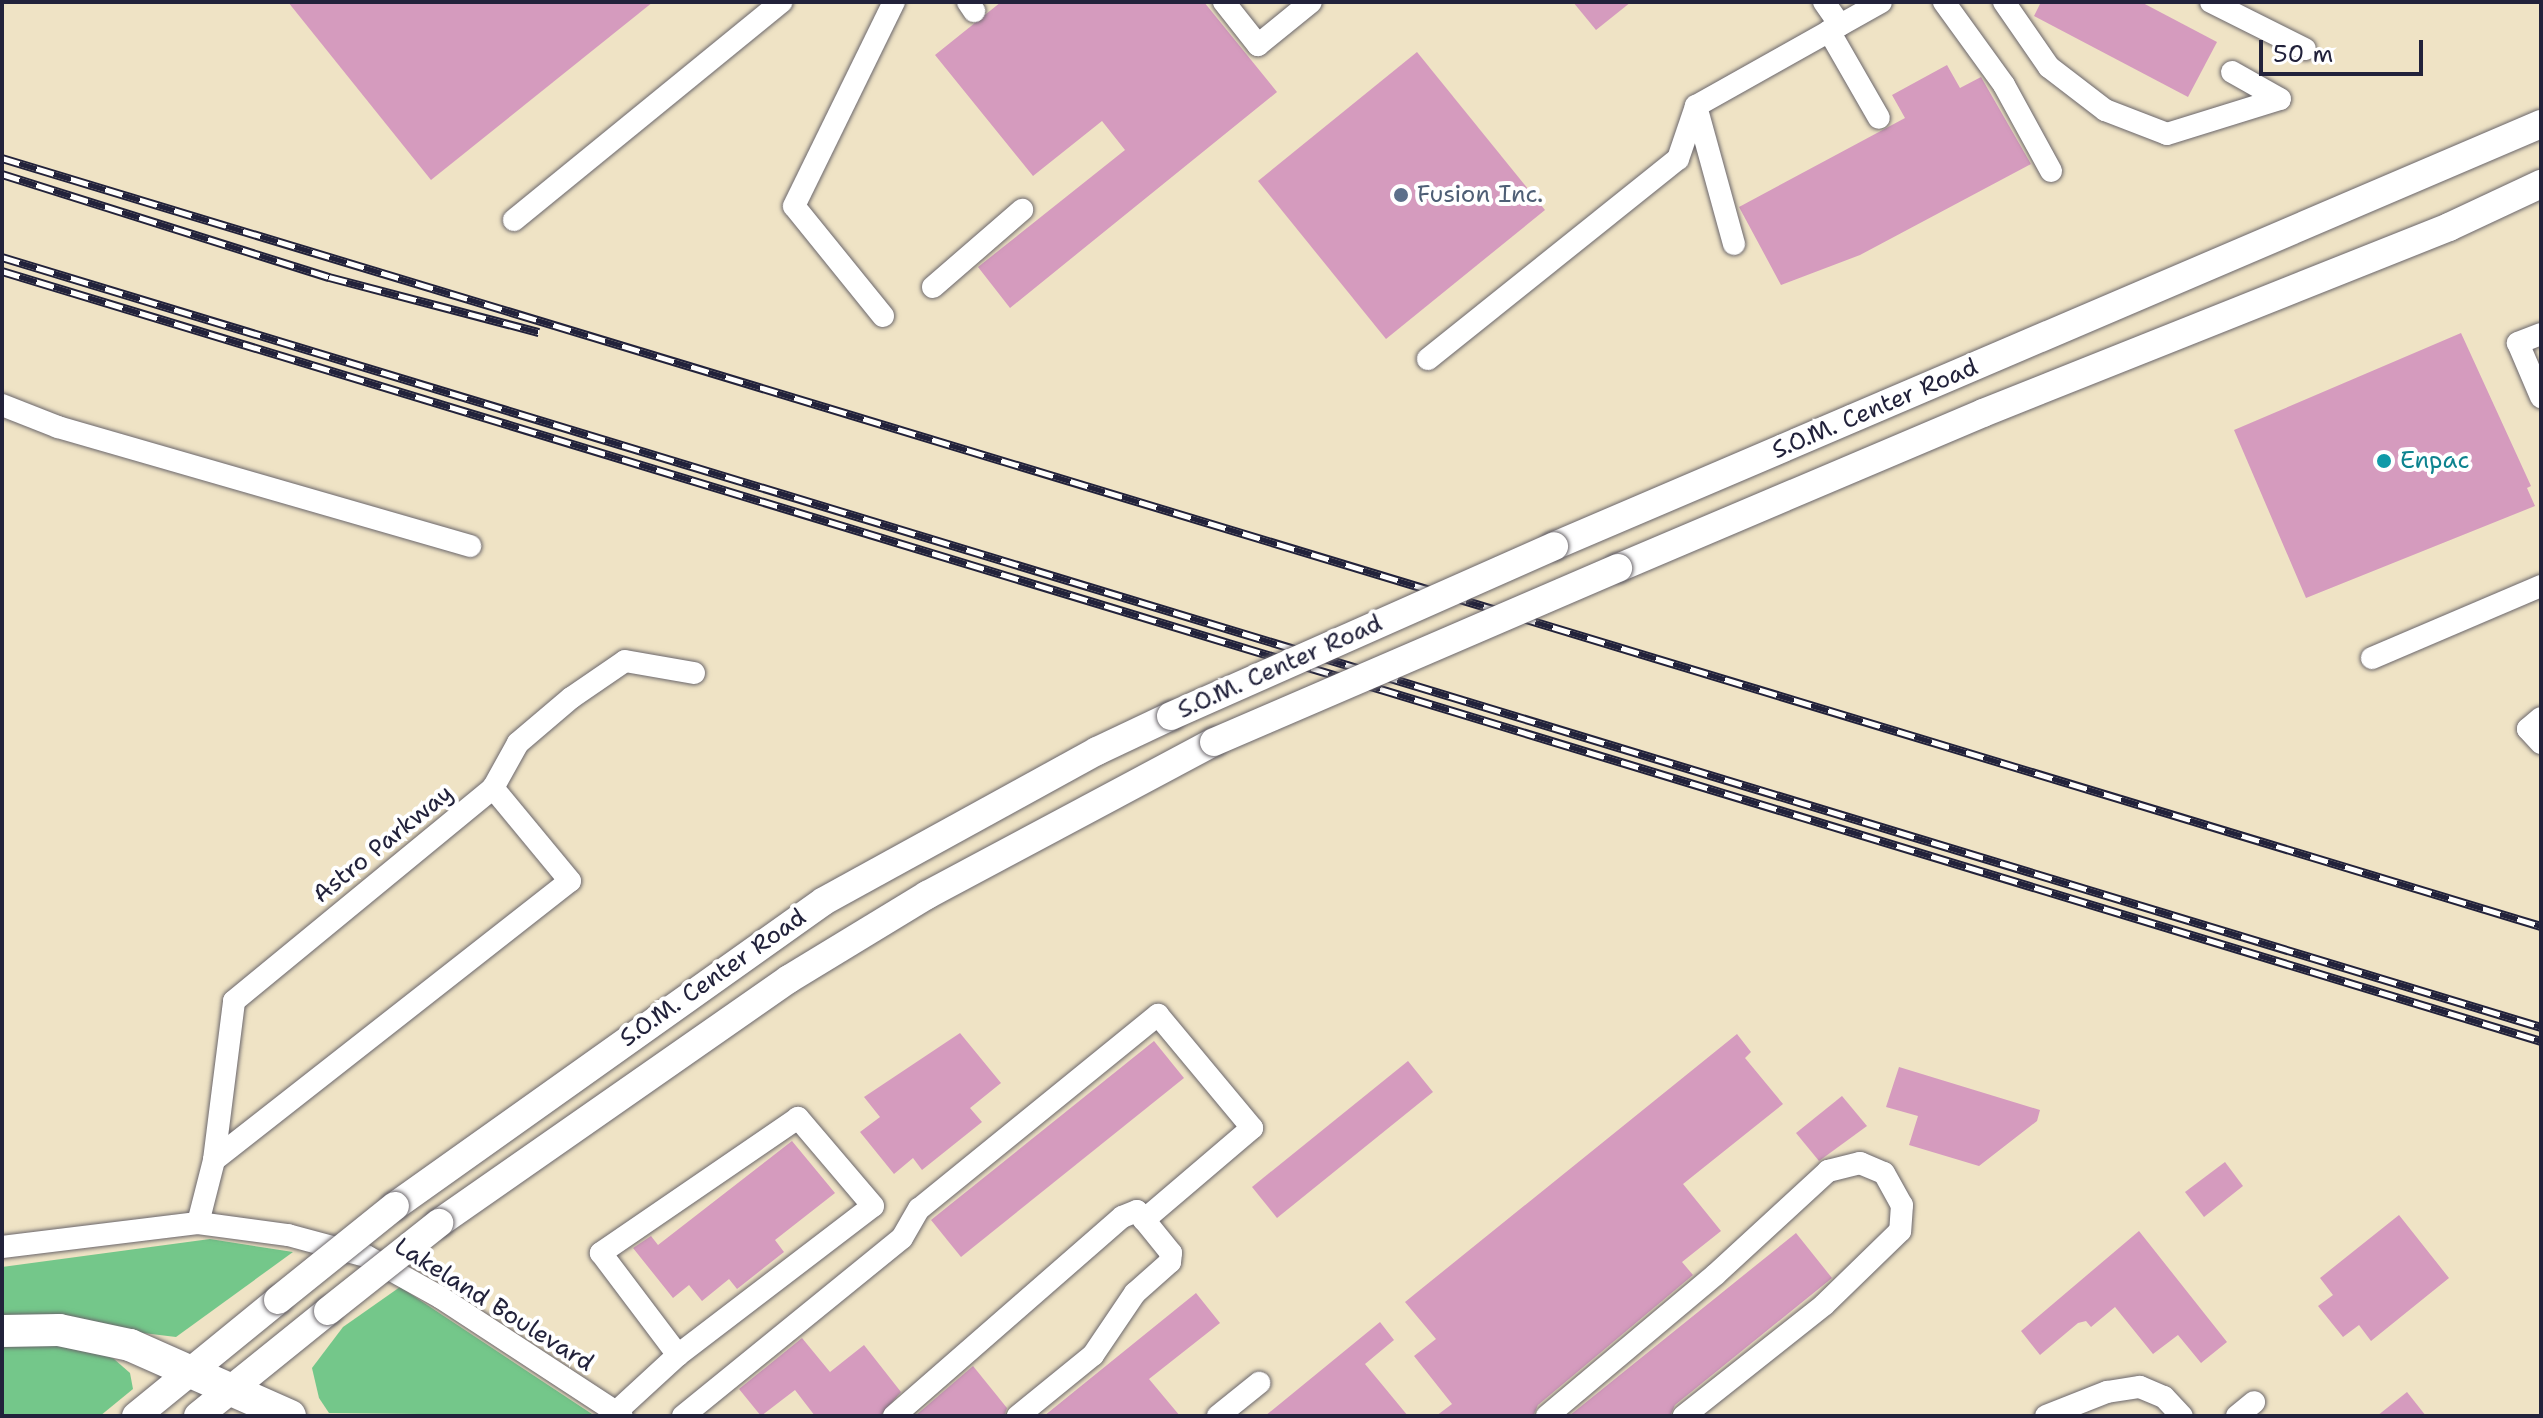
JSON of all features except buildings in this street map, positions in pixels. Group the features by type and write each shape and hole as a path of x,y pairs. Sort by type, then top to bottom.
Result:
{"highway":[{"path":"2,1331 59,1330 130,1345 290,1416"}],"main road":[{"name":"S.O.M. Center Road","path":"136,1416 395,1206 824,901 1097,751 1554,546 2541,124"},
{"name":"S.O.M. Center Road","path":"198,1416 439,1223 789,979 927,895 1214,742 1983,413 2449,227 2541,184"}],"street":[{"path":"514,220 781,2"},
{"path":"883,316 794,206 894,2"},
{"path":"1224,2 1258,45 1311,2"},
{"path":"1824,2 1879,118"},
{"path":"1428,359 1678,159 1696,106 1881,2"},
{"path":"1944,2 2004,85 2051,171"},
{"path":"2004,2 2049,67 2105,110 2167,134 2280,99 2232,72"},
{"path":"2211,2 2305,49"},
{"path":"1696,106 1734,244"},
{"path":"933,287 1022,210"},
{"path":"2541,334 2518,343 2541,397"},
{"path":"5,411 470,546"},
{"path":"2372,658 2541,586"},
{"name":"Astro Parkway","path":"198,1223 214,1160 234,1001 493,788 518,743 571,698 625,661 694,673"},
{"path":"2541,718 2528,729 2541,743"},
{"path":"214,1160 570,881 493,788"},
{"path":"683,1416 902,1238 919,1209 1158,1015 1252,1128 1144,1220"},
{"path":"619,1414 678,1355 873,1206 798,1118 601,1253 678,1355"},
{"path":"1547,1416 1705,1284 1828,1171 1860,1163 1884,1173 1902,1205 1900,1231 1824,1305 1684,1416"},
{"path":"894,1416 1122,1217 1137,1211 1171,1253 1170,1262 1135,1293 1093,1355 1018,1416"},
{"name":"Lakeland Boulevard","path":"2,1247 198,1223 288,1235 366,1256 440,1297 619,1414"},
{"path":"1218,1416 1259,1383"},
{"path":"2046,1416 2107,1392 2140,1387 2164,1397 2182,1416"}],"green space":[{"path":"210,1239 293,1252 176,1337 2,1316 2,1267"},
{"path":"400,1287 595,1416 329,1413 319,1398 312,1368 343,1327"},
{"path":"2,1338 91,1348 114,1359 130,1373 133,1389 100,1416 2,1416"}],"railway":[{"path":"2,158 2541,926"},
{"path":"2,174 329,277 539,332"},
{"path":"2,257 2541,1027"},
{"path":"2,271 2541,1041"}],"place":[{"name":"Fusion Inc.","path":"1401,195"},
{"name":"Enpac","path":"2384,461"}]}
